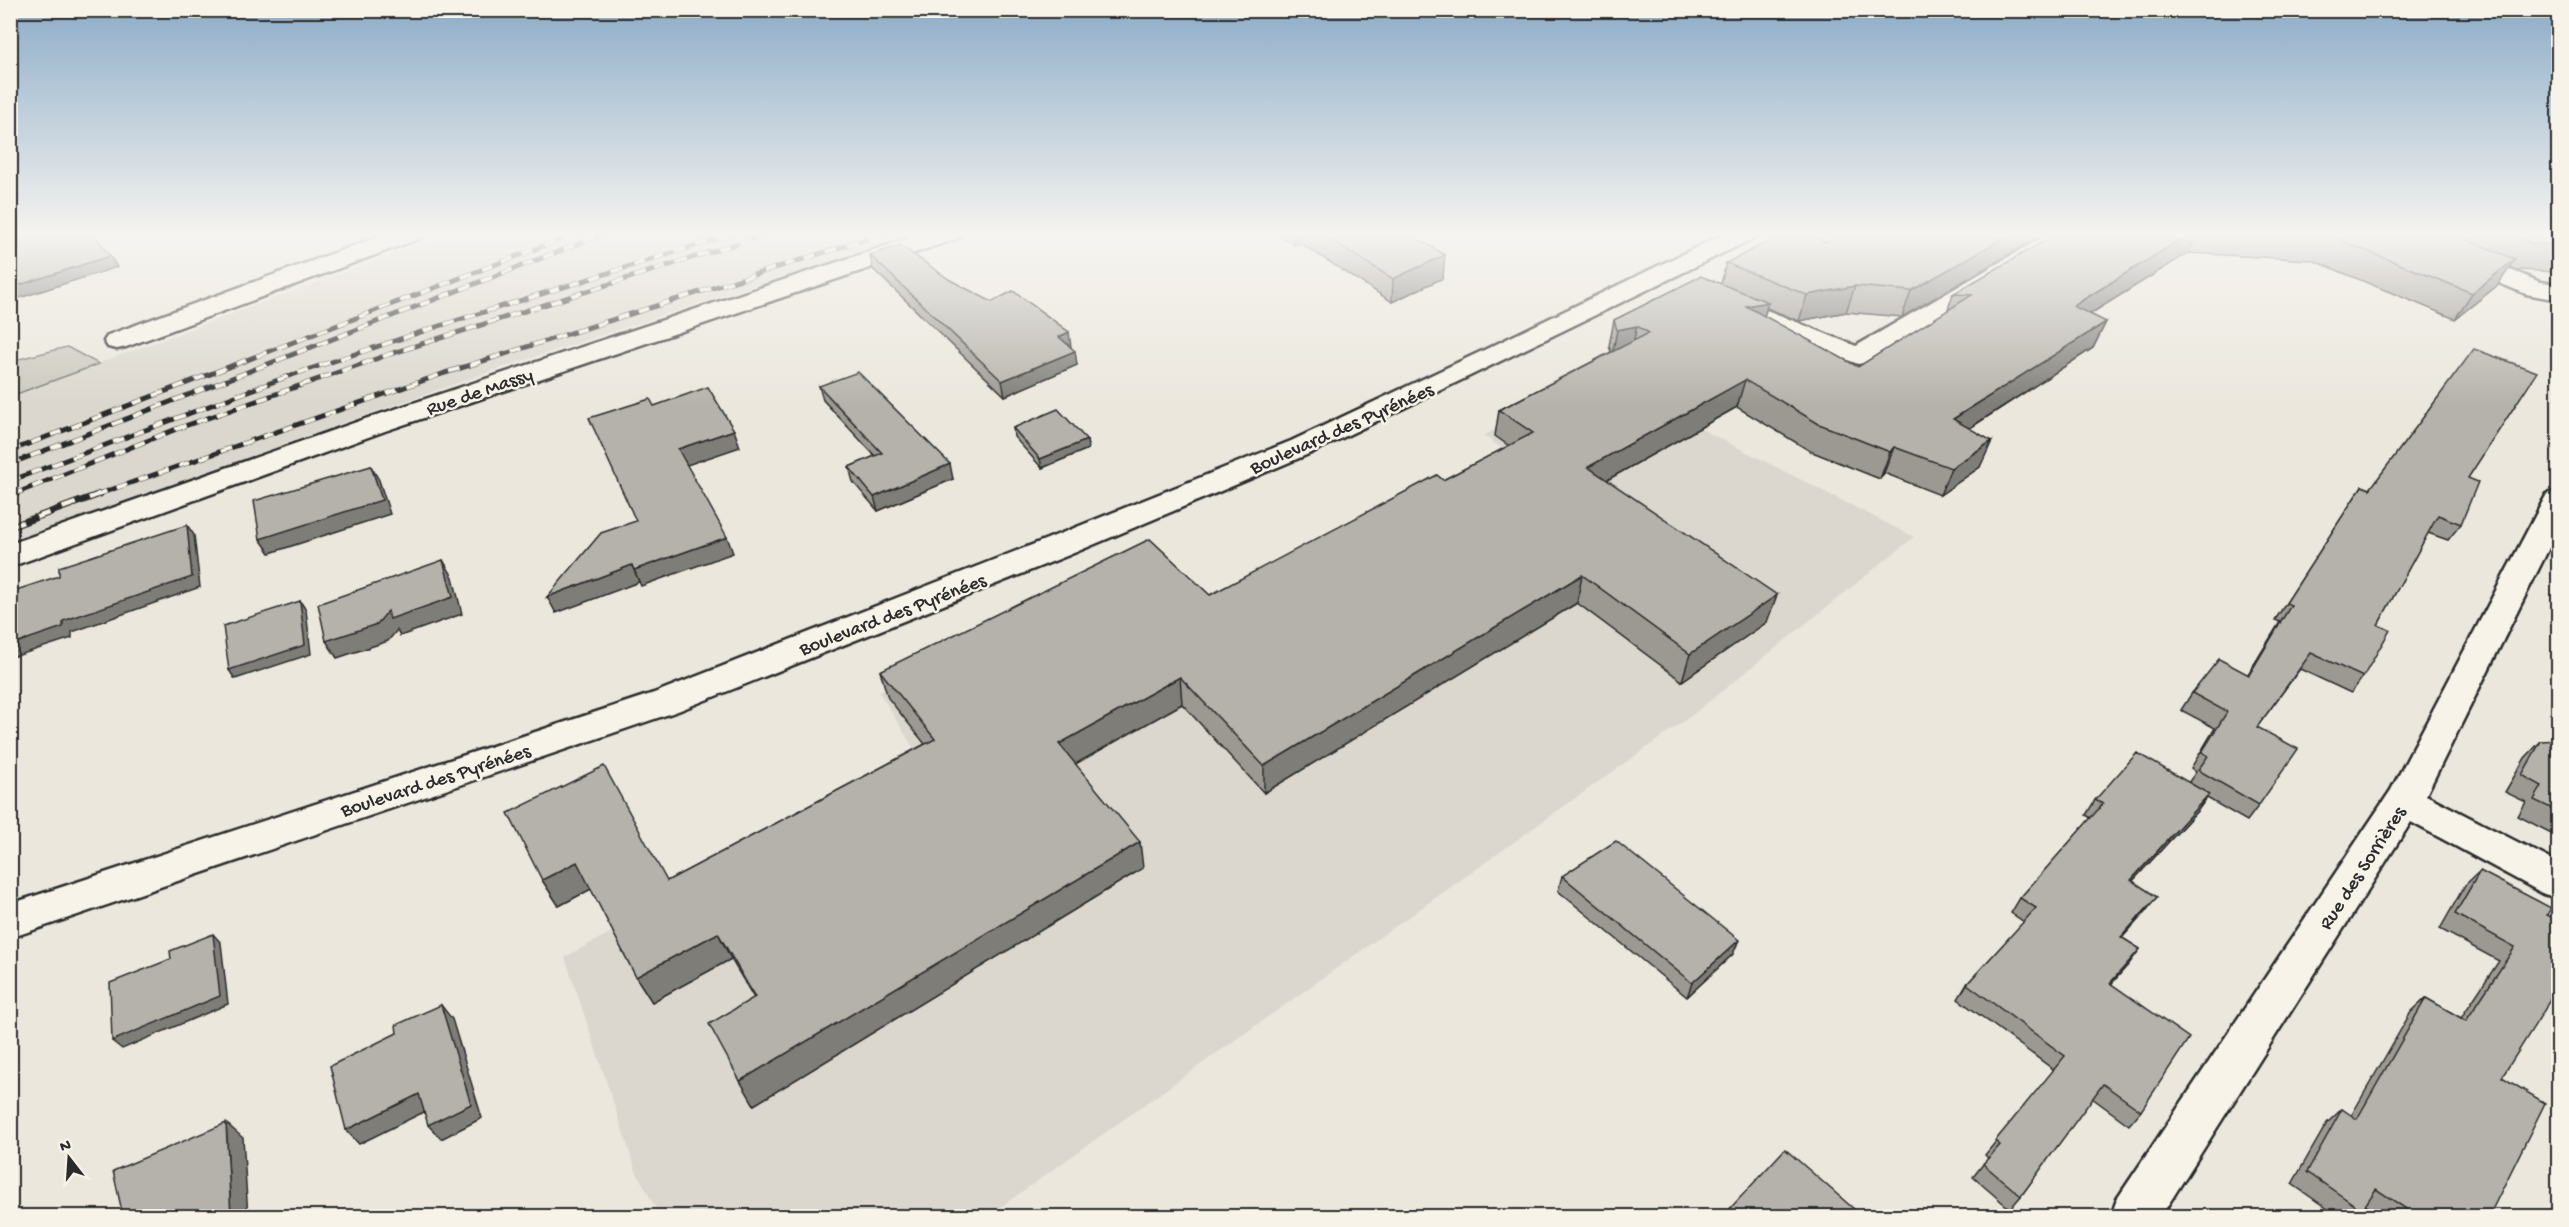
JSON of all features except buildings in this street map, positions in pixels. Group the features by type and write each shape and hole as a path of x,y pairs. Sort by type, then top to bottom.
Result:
{"street":[{"path":"117,341 256,290"},
{"name":"Rue de Massy","path":"10,556 386,422 779,290"},
{"name":"Boulevard des Pyrénées","path":"10,921 666,702 1058,547 1301,447 1628,290"},
{"path":"1693,290 1858,356 1970,290"},
{"name":"Rue des Sorrières","path":"2134,1216 2404,801 2559,501"},
{"path":"2404,801 2559,882"}],"shaded area":[{"path":"295,290 740,290 486,373 11,546 10,396"},
{"path":"67,347 99,364 11,396 11,361"},
{"path":"1587,371 1914,537 1691,716 988,1216 660,1216 636,1171 565,957 924,765 879,692 1155,562 1213,613 1517,459 1484,436"}],"railway":[{"path":"10,451 428,290"},
{"path":"10,464 458,290"},
{"path":"10,481 286,377 553,290"},
{"path":"12,495 179,428 390,354 590,290"},
{"path":"96,495 445,373 705,290"},
{"path":"10,496 16,494"},
{"path":"10,527 100,494"}]}
